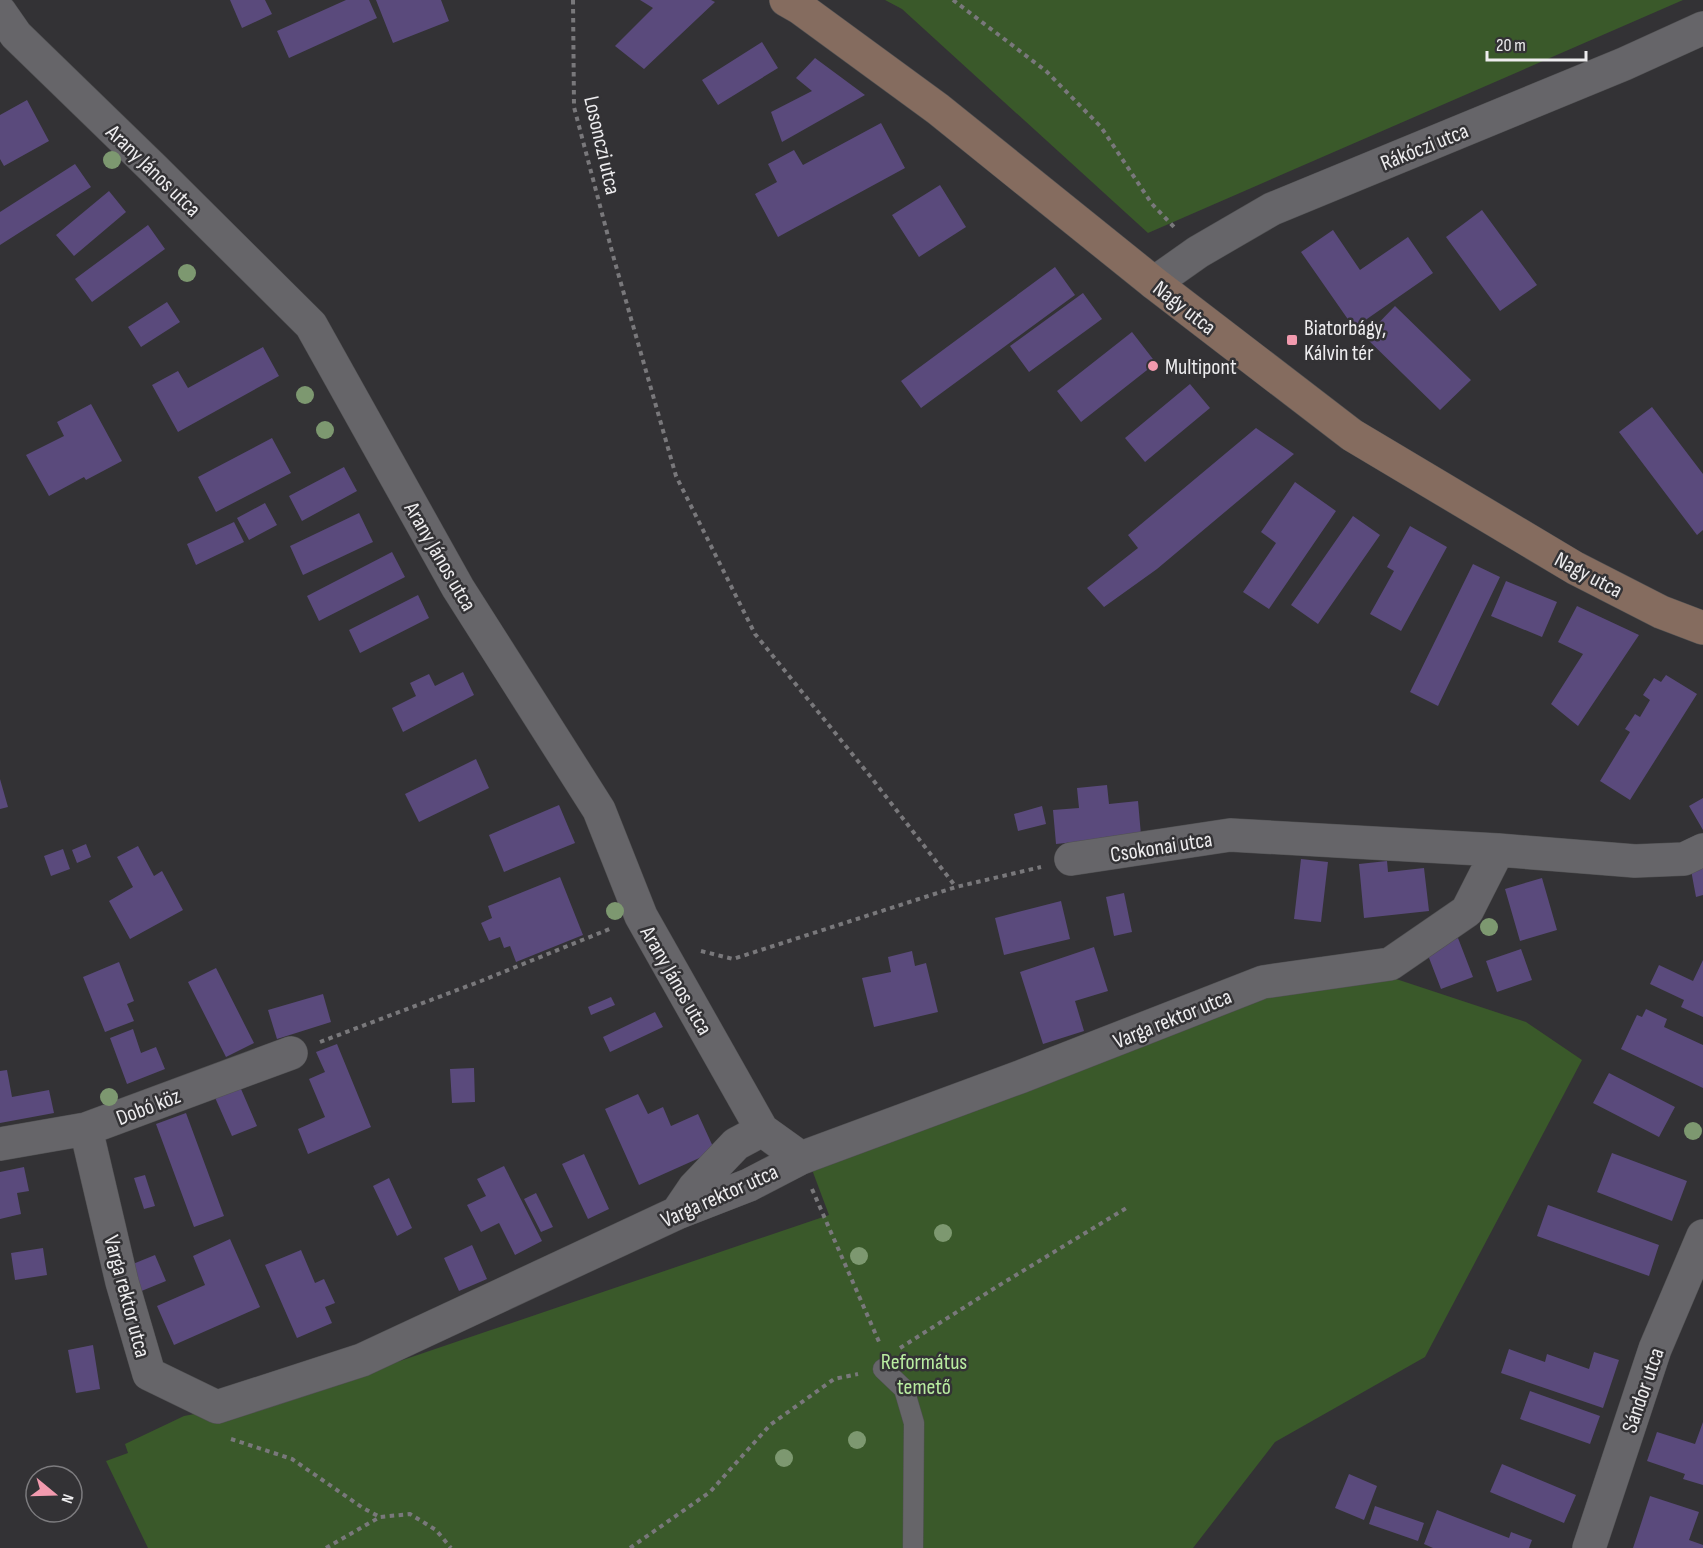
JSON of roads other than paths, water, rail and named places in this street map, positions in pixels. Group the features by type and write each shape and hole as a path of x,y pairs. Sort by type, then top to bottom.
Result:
{"main road":[{"name":"Nagy utca","path":"786,0 938,109 1154,283 1352,435 1575,568 1661,612 1703,628"}],"street":[{"name":"Arany János utca","path":"0,12 16,35 311,325 458,588 599,810 641,916 762,1130 805,1170"},
{"name":"Rákóczi utca","path":"1154,283 1198,252 1272,208 1624,64 1703,28"},
{"name":"Csokonai utca","path":"1071,859 1230,835 1498,850 1635,861 1684,859 1703,850"},
{"name":"Varga rektor utca","path":"86,1129 122,1282 149,1374 217,1407 362,1360 677,1213 749,1185 805,1170 1020,1077 1263,982 1390,964 1467,911 1498,850"},
{"name":"Dobó köz","path":"0,1144 86,1129 291,1053"},
{"path":"677,1213 694,1188 736,1144 762,1130"},
{"name":"Sándor utca","path":"1589,1548 1655,1349 1703,1236"}],"lane":[{"path":"883,1369 904,1389 914,1423 913,1548"}],"place":[{"name":"Biatorbágy, Kálvin tér","path":"1292,340"},
{"name":"Multipont","path":"1153,366"}],"park label":[{"name":"Református temető","path":"924,1374"}]}
